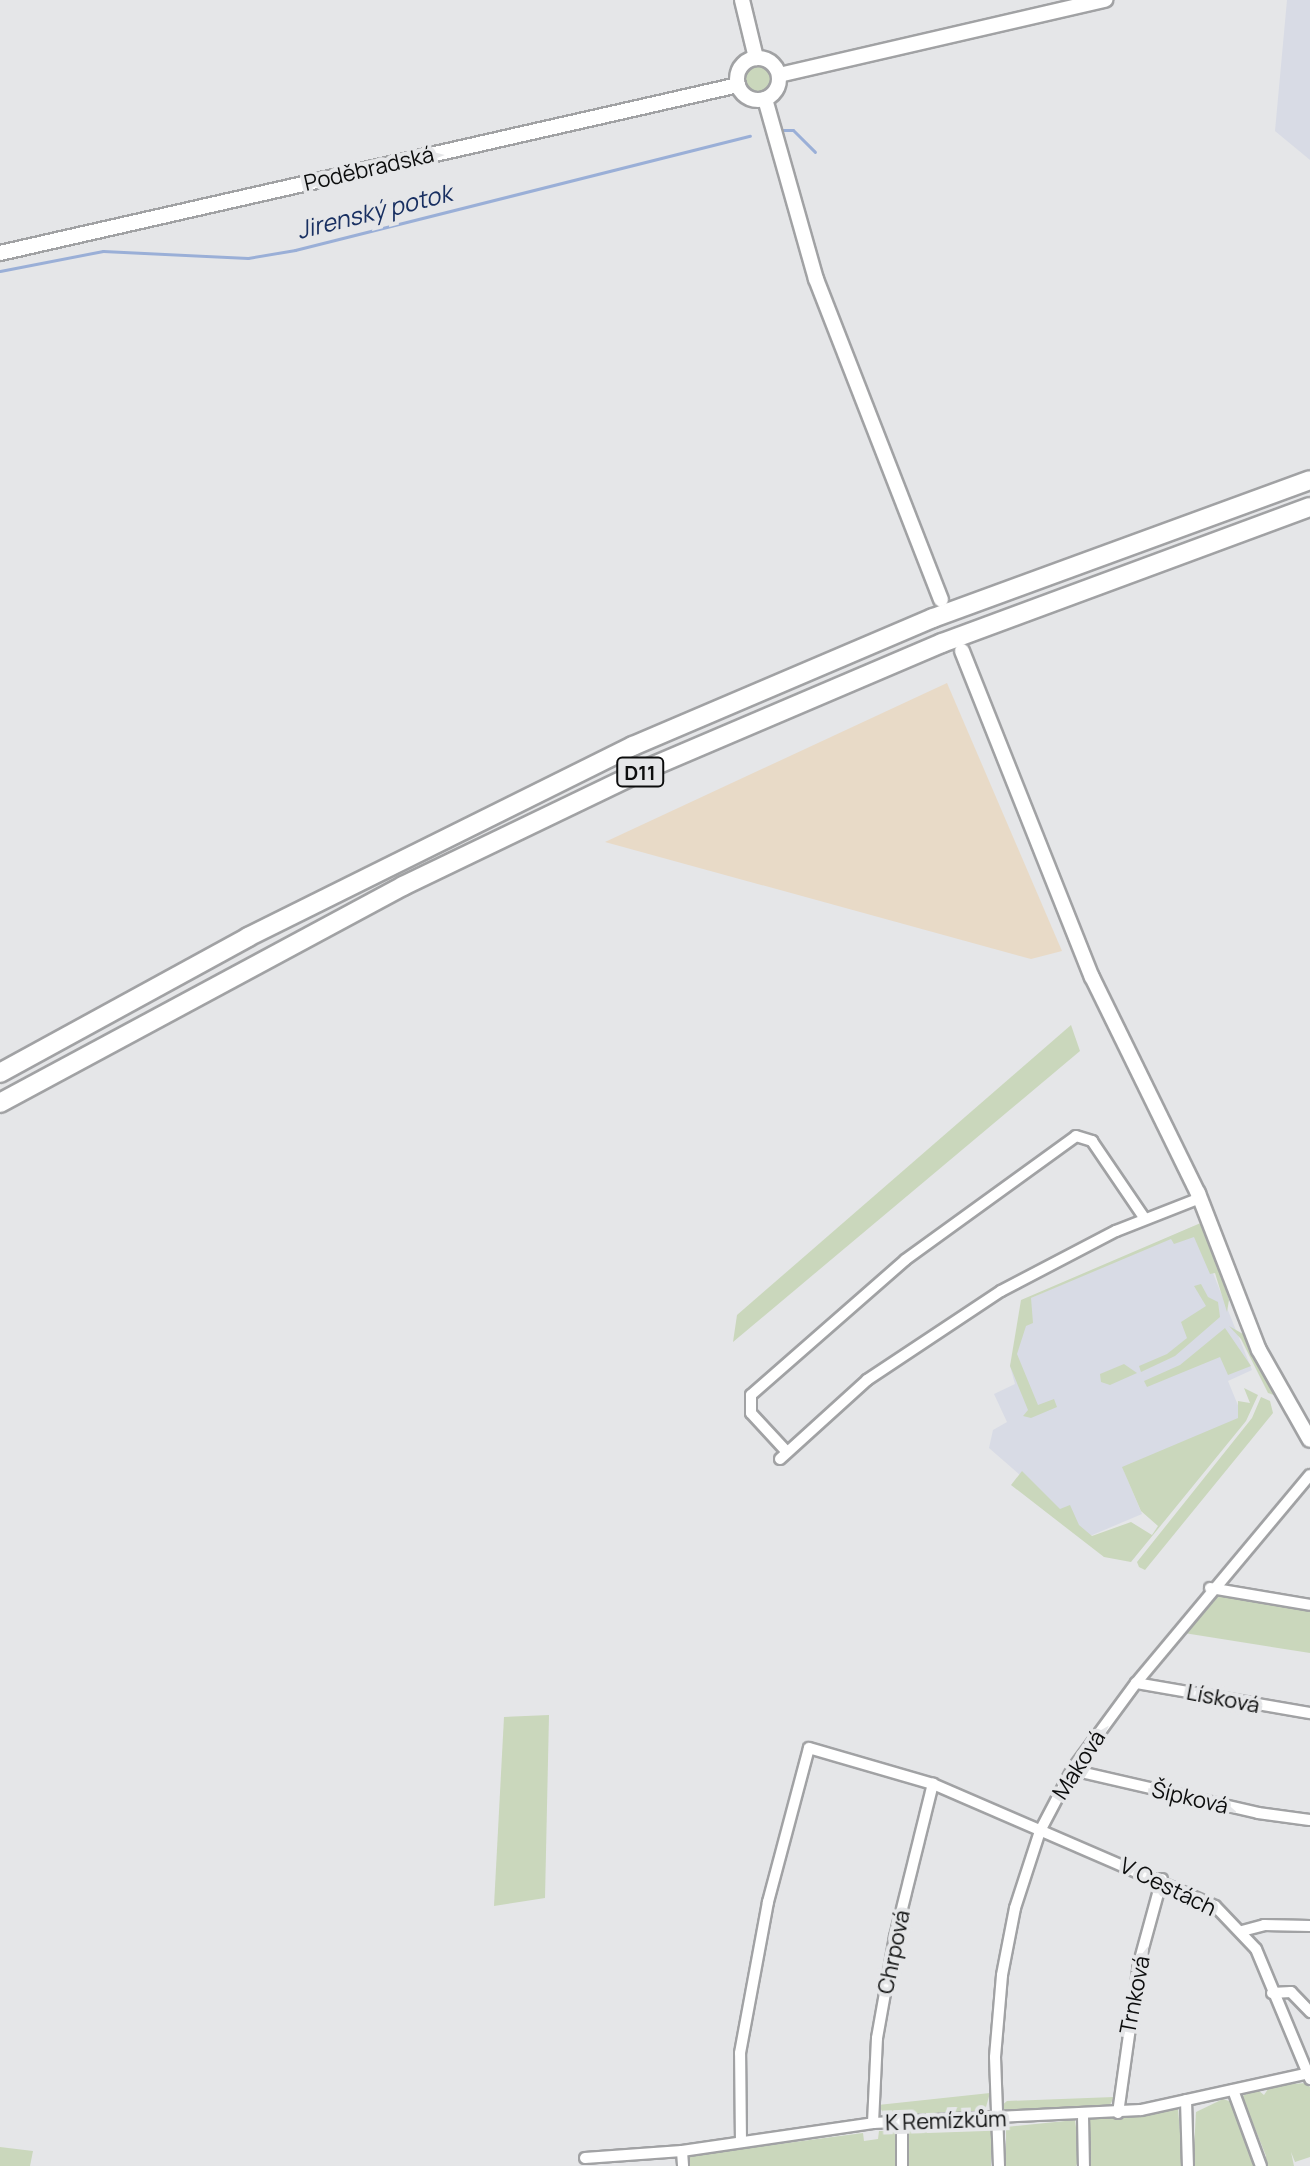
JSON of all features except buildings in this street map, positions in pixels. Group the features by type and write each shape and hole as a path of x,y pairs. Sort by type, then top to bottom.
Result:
{"highway":[{"name":"D11","path":"0,1073 365,876 633,746 947,613 1310,480"},
{"name":"D11","path":"0,1103 403,886 642,771 942,643 1310,507"}],"street":[{"path":"742,0 756,58"},
{"path":"779,75 1105,0"},
{"path":"756,58 768,60 779,75 775,92 765,99 749,97 738,85 740,68 756,58"},
{"name":"Poděbradská","path":"0,253 738,85"},
{"path":"765,99 816,279 941,600"},
{"path":"962,651 1092,977 1200,1198 1240,1307 1282,1397 1310,1440"},
{"path":"1145,1219 1092,1141 1076,1136 905,1260 751,1395 751,1413 783,1456 867,1380 954,1320 1068,1255 1145,1219 1200,1198"},
{"name":"Maková","path":"999,2166 995,2057 1002,1975 1015,1908 1040,1831 1072,1770 1136,1683 1210,1588 1310,1475"},
{"path":"1210,1588 1310,1605"},
{"name":"Lísková","path":"1136,1683 1310,1713"},
{"name":"V Cestách","path":"741,2142 740,2053 768,1902 809,1748 933,1784 1040,1831 1162,1879 1215,1906 1256,1949 1306,2073"},
{"name":"Šípková","path":"1072,1770 1258,1813 1310,1820"},
{"name":"Chrpová","path":"873,2123 877,2038 895,1937 933,1784"},
{"name":"Trnková","path":"1118,2113 1137,1977 1162,1879"},
{"path":"1242,1931 1264,1925 1310,1926"},
{"path":"1272,1993 1291,1992 1310,2012"},
{"path":"1306,2073 1310,2056"},
{"name":"K Remízkům","path":"585,2158 682,2151 873,2123 1118,2113 1306,2073"},
{"path":"1233,2090 1261,2166"},
{"path":"1186,2100 1188,2166"},
{"path":"1083,2116 1084,2166"},
{"path":"902,2122 902,2166"},
{"path":"682,2151 683,2166"}],"shaded area":[{"path":"1287,0 1310,0 1310,160 1275,131"},
{"path":"947,683 1062,951 1031,959 605,842"},
{"path":"1194,1226 1252,1370 1228,1381 1244,1420 1124,1471 1142,1514 1090,1536 989,1448 993,1430 1007,1422 994,1394 1015,1384 1010,1366 1031,1298"}],"green space":[{"path":"759,64 770,68 774,79 770,90 759,94 748,90 744,79 748,68"},
{"path":"1071,1025 1080,1051 733,1342 737,1315"},
{"path":"1203,1222 1229,1300 1227,1312 1215,1273 1210,1274 1194,1237 1174,1244 1171,1239 1031,1298 1033,1323 1026,1326 1017,1354 1038,1405 1054,1399 1057,1407 1031,1418 1023,1416 1028,1410 1010,1366 1021,1300"},
{"path":"1201,1284 1208,1297 1218,1302 1220,1317 1175,1356 1141,1372 1139,1366 1167,1354 1187,1338 1181,1322 1206,1306 1194,1286"},
{"path":"1229,1326 1243,1334 1277,1396 1268,1393 1241,1339"},
{"path":"1225,1328 1251,1366 1228,1375 1220,1357 1147,1387 1144,1381 1180,1365"},
{"path":"1124,1364 1137,1373 1110,1385 1101,1382 1100,1374"},
{"path":"1244,1388 1258,1395 1246,1421 1131,1562 1104,1557 1011,1485 1022,1471 1060,1509 1070,1505 1079,1525 1092,1536 1131,1522 1152,1535 1158,1526 1141,1511 1122,1467 1238,1418 1238,1401 1250,1403"},
{"path":"1261,1397 1270,1401 1273,1413 1145,1570 1139,1567 1137,1562 1252,1418"},
{"path":"1218,1595 1310,1610 1310,1653 1184,1633"},
{"path":"549,1715 545,1898 494,1906 504,1717"},
{"path":"1305,2083 1310,2087 1310,2157 1295,2162 1291,2152 1294,2166 1263,2166 1266,2156 1242,2096 1258,2090 1264,2095 1270,2086"},
{"path":"990,2093 984,2114 887,2118 878,2105"},
{"path":"1114,2097 1109,2107 1004,2112 1001,2106 1007,2101"},
{"path":"1223,2099 1232,2102 1258,2166 1193,2166 1196,2112"},
{"path":"1178,2109 1183,2166 1087,2166 1090,2119"},
{"path":"1075,2120 1080,2158 1076,2166 1006,2166 1006,2127"},
{"path":"907,2128 991,2128 991,2166 907,2166"},
{"path":"879,2131 895,2131 895,2166 688,2166 688,2156 863,2133 864,2141 878,2139"},
{"path":"0,2147 33,2151 30,2166 0,2166"}],"waterway":[{"name":"Jirenský potok","path":"783,130 793,130 815,152"},
{"name":"Jirenský potok","path":"0,271 103,251 248,258 295,250 750,136"}]}
